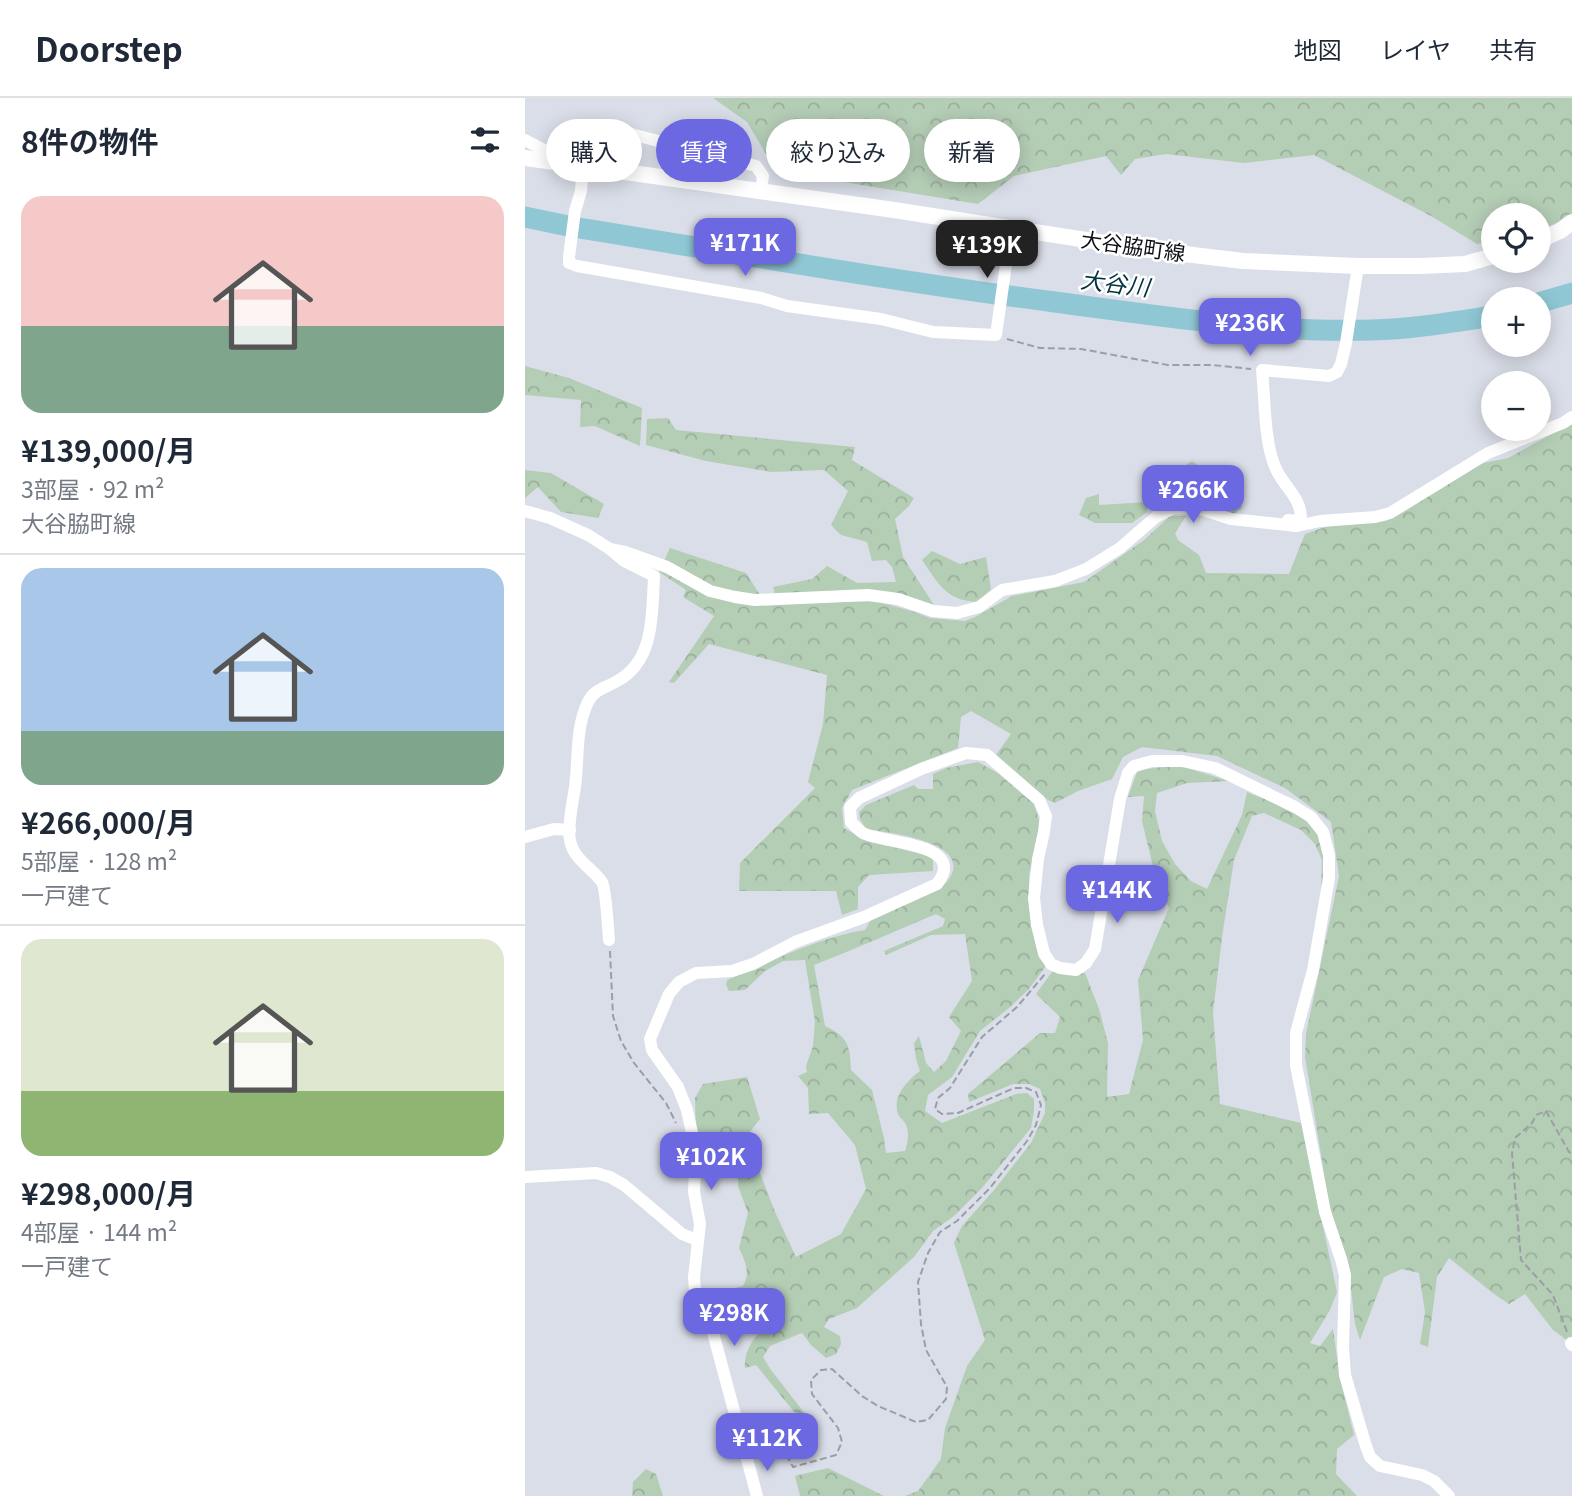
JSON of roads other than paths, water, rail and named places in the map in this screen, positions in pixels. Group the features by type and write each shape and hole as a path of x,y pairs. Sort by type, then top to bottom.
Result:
{"main road":[{"name":"大谷脇町線","path":"525,158 546,161"},
{"name":"大谷脇町線","path":"642,175 1151,250 1243,261 1421,266 1465,264 1481,259"},
{"path":"1551,235 1572,222"}],"street":[{"path":"642,137 756,166 763,176 761,191"},
{"path":"525,140 546,151"},
{"path":"582,182 575,211 569,263 761,298 787,306 881,318 933,332 996,335 1011,229"},
{"path":"1269,524 1278,519 1296,521 1301,517 1292,492 1276,469 1269,444 1262,370 1329,376 1337,372 1346,343 1358,266"},
{"path":"610,549 667,568 710,591 735,597 755,600 868,595 898,599 933,611 957,613 979,607 1002,590 1055,581 1086,569 1120,548 1157,516 1174,508 1200,509 1231,519 1297,526 1390,513 1488,453 1572,417"},
{"path":"525,511 551,518 587,535 624,561 654,576 649,634 643,655 632,672 597,690 589,699 578,736 569,841 575,854 604,884 609,940"},
{"path":"757,1496 706,1309 695,1291 700,1224 694,1192 694,1142 687,1110 677,1087 652,1050 650,1039 669,994 678,982 696,973 732,971 753,964 795,942 864,917 937,884 943,876 944,865 937,853 901,841 863,833 851,822 850,807 859,798 921,769 966,753 987,755 1039,800 1046,816 1034,898 1044,953 1051,964 1060,968 1076,970 1086,963 1095,949 1120,799 1128,773 1135,766 1152,761 1182,761 1215,768 1295,807 1311,817 1323,832 1329,855 1329,878 1313,970 1296,1033 1296,1065 1325,1212 1345,1275 1345,1375 1370,1457 1380,1466 1423,1475 1434,1481 1449,1496"},
{"path":"525,837 554,829 570,830"},
{"path":"525,1177 596,1173 610,1177 624,1185 682,1234 698,1240"}],"waterway":[{"name":"大谷川","path":"525,217 874,276 1213,322 1293,329 1372,330 1481,318"},
{"name":"大谷川","path":"1551,299 1572,293"}]}
